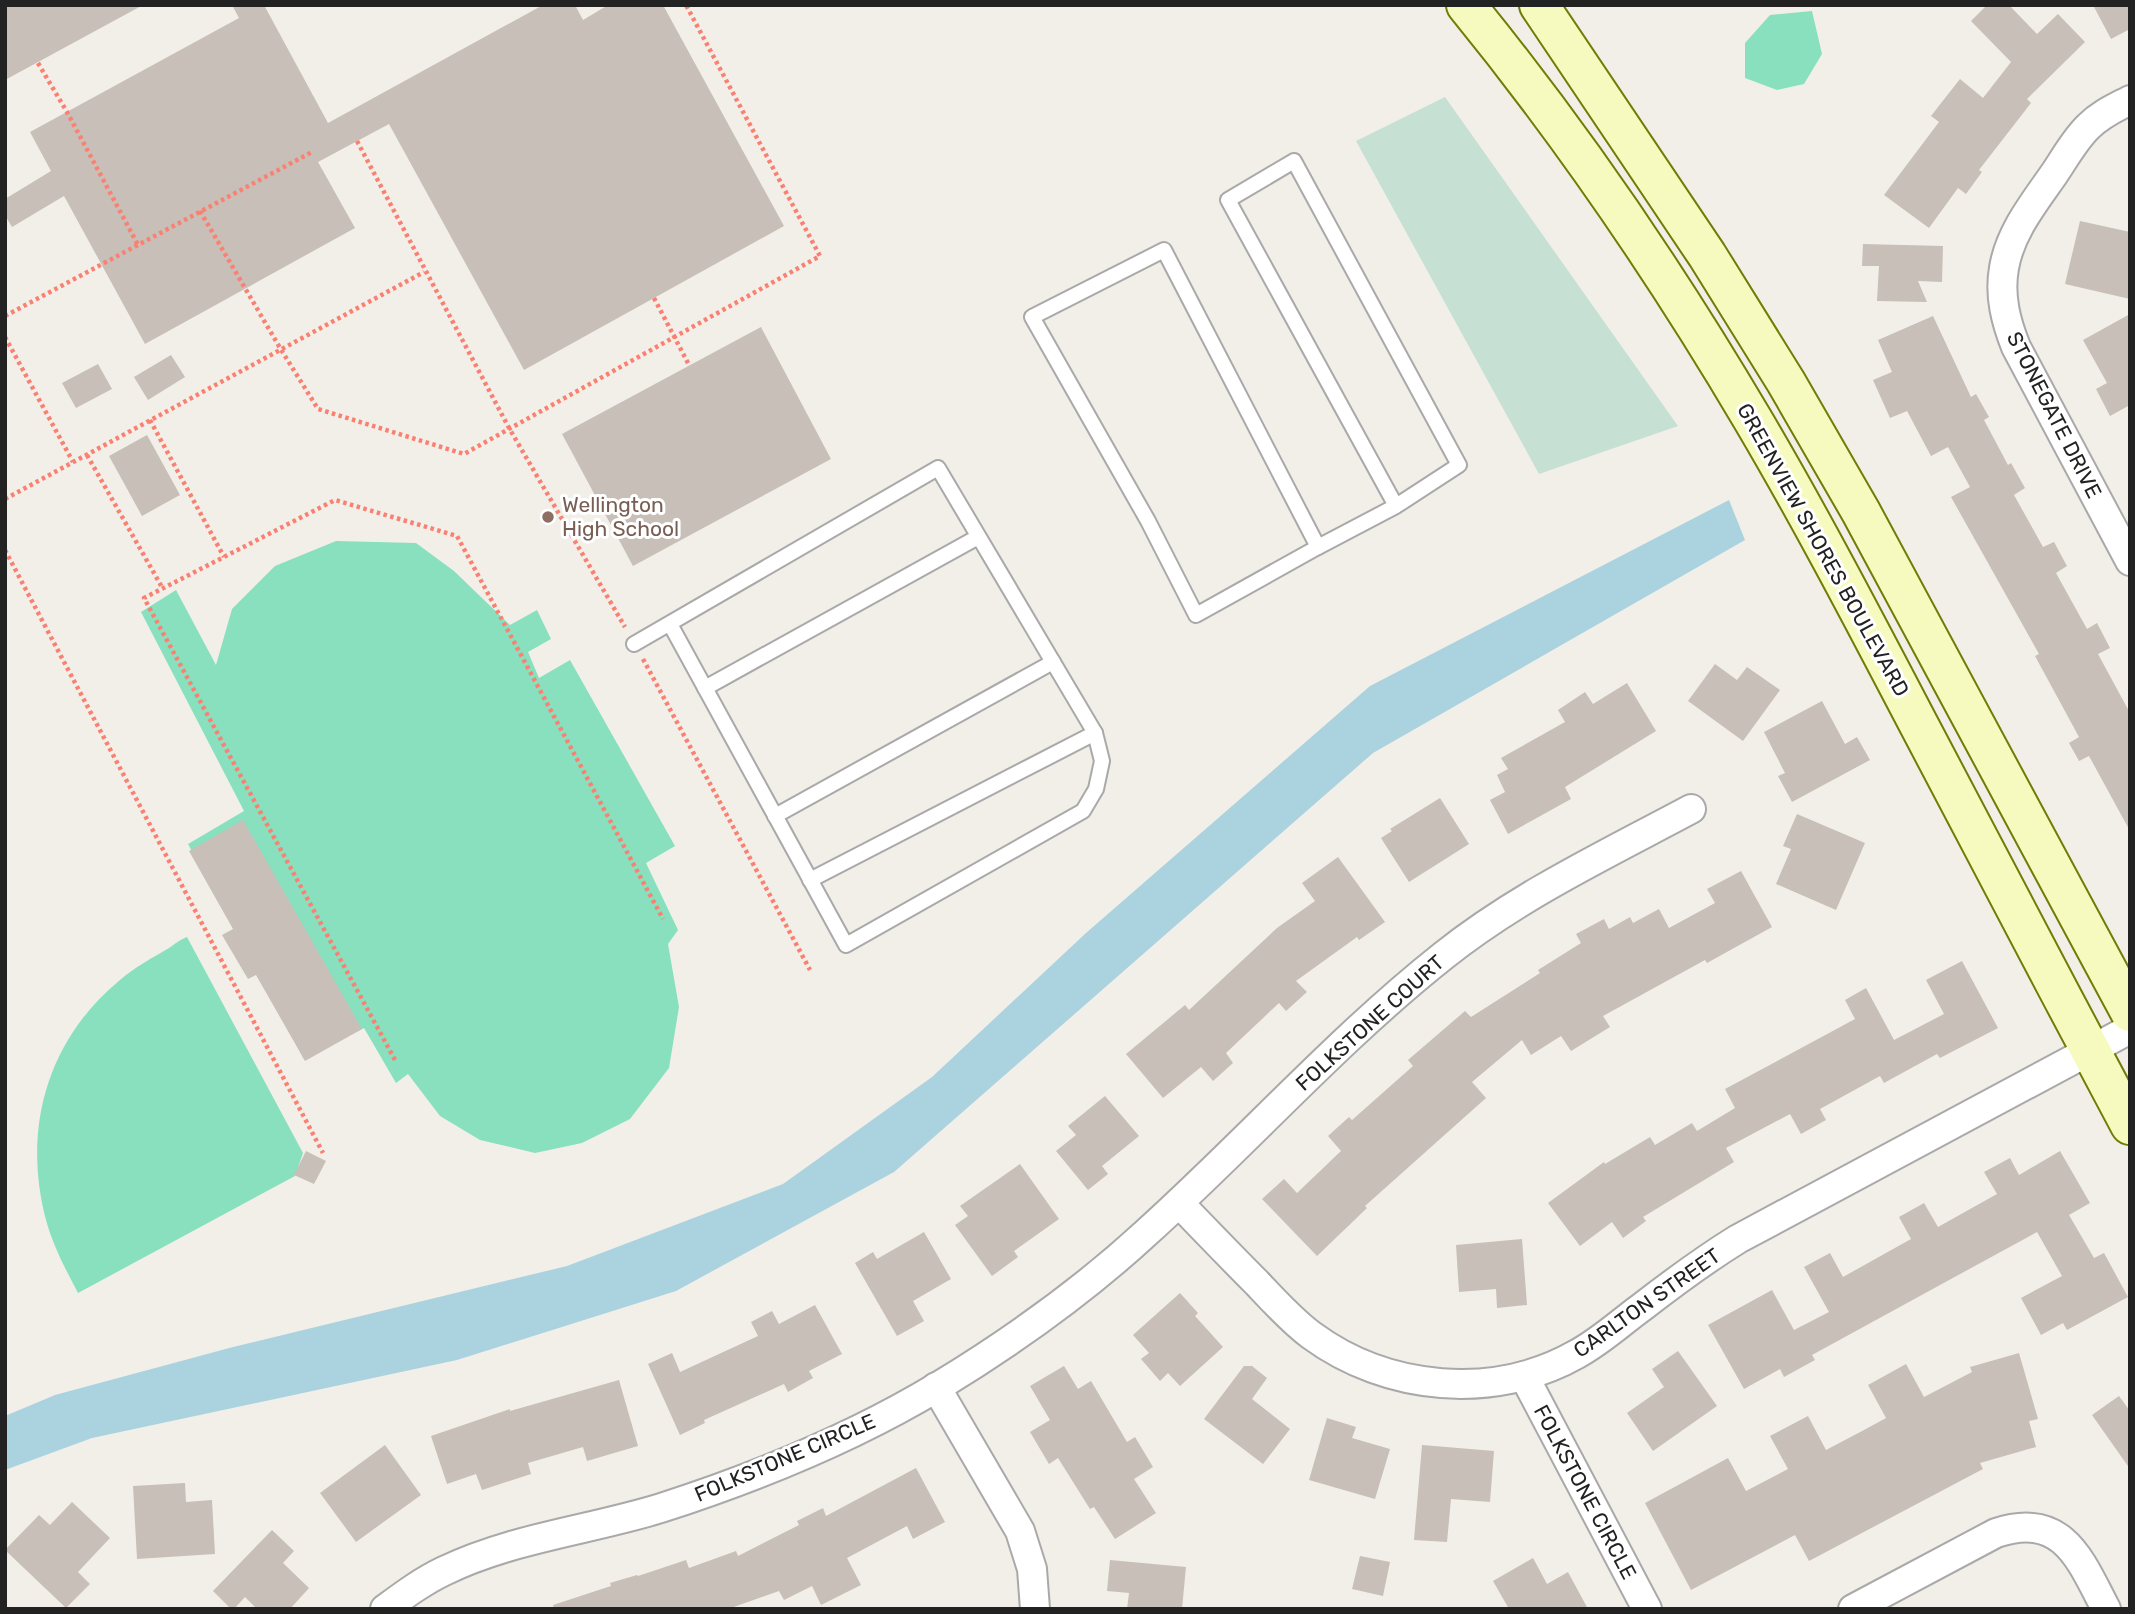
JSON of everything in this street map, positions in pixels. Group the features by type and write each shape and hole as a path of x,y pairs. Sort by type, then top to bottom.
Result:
{"street":[{"name":"GREENVIEW SHORES BOULEVARD","path":"1466,5 1502,49 1590,169 1673,292 1752,419 1826,548 2130,1125"},
{"path":"1539,5 1707,255 1786,382 1861,512 2130,1012"},
{"name":"STONEGATE DRIVE","path":"2130,100 2101,115 2087,127 2068,152 2016,230 2003,269 2002,289 2003,309 2016,347 2130,561"},
{"name":"FOLKSTONE COURT","path":"1179,1203 1389,1001 1446,953 1507,911 1571,873 1691,809"},
{"name":"CARLTON STREET","path":"1179,1203 1282,1310 1310,1335 1342,1355 1376,1370 1412,1380 1475,1384 1524,1376 1576,1355 1608,1335 1697,1265 1738,1239 2130,1029"},
{"name":"FOLKSTONE CIRCLE","path":"385,1609 443,1571 483,1555 658,1509 739,1481 819,1448 877,1420 1009,1341 1078,1291 1179,1203"},
{"name":"FOLKSTONE CIRCLE","path":"1524,1376 1647,1609"},
{"path":"936,1387 1020,1531 1032,1569 1035,1609"},
{"path":"1853,1609 1996,1533 2031,1526 2049,1531 2066,1541 2078,1555 2106,1609"}],"lane":[{"path":"1318,547 1164,250 1032,317 1148,521 1196,615 1396,506 1459,465 1294,161 1228,200 1396,506"},
{"path":"634,644 938,468 1095,733 1102,761 1096,789 1083,811 846,945 670,624"},
{"path":"705,688 978,537"},
{"path":"775,816 1052,662"},
{"path":"810,880 1095,733"}],"path":[{"path":"200,211 318,410 464,454 820,256 686,5"},
{"path":"38,62 138,244"},
{"path":"356,141 509,428 634,644 810,970"},
{"path":"5,316 312,152"},
{"path":"5,499 279,348 424,272"},
{"path":"654,298 690,366"},
{"path":"5,337 74,463"},
{"path":"150,420 225,557"},
{"path":"87,455 163,589"},
{"path":"395,1060 144,598 335,500 457,536 663,919"},
{"path":"5,550 323,1153"}],"green space":[{"path":"1812,11 1822,54 1804,84 1777,90 1745,78 1745,43 1770,15"},
{"path":"1445,97 1678,426 1539,474 1356,141"},
{"path":"336,541 416,543 454,571 510,625 537,610 551,639 528,652 539,678 570,660 675,846 646,863 678,930 668,944 679,1007 669,1068 630,1119 582,1143 535,1153 480,1140 440,1116 408,1074 396,1083 364,1028 304,1059 188,844 244,811 141,612 176,590 216,665 232,609 275,566"},
{"path":"187,937 303,1153 295,1176 78,1293 52,1239 39,1186 37,1153 47,1088 58,1058 74,1030 95,1004 132,971"}],"water":[{"path":"1729,500 1745,540 1373,753 894,1172 676,1291 457,1360 92,1438 5,1470 5,1416 55,1395 233,1347 567,1266 783,1184 932,1077 1086,933 1370,686"}],"building":[{"path":"5,5 143,5 5,80"},
{"path":"232,5 264,5 328,123 543,5 575,5 583,20 608,5 663,5 784,226 524,370 389,124 318,162 355,228 145,344 64,196 12,227 5,215 5,199 51,171 30,132 239,18"},
{"path":"1987,5 2009,5 2037,34 2058,14 2085,42 2027,99 2031,103 1979,170 1982,172 1966,194 1958,188 1929,228 1884,195 1939,122 1931,116 1960,79 1983,98 2011,62 1971,21"},
{"path":"2093,5 2130,5 2130,29 2111,39"},
{"path":"2080,221 2130,232 2130,299 2065,284"},
{"path":"1863,244 1943,246 1942,282 1918,281 1927,302 1877,301 1879,266 1862,266"},
{"path":"2130,314 2130,405 2110,416 2096,389 2107,383 2083,340"},
{"path":"1933,316 1971,397 1976,394 1989,417 1984,420 2008,465 2011,463 2025,488 2014,495 2043,547 2054,542 2067,566 2056,573 2087,629 2097,623 2110,648 2098,654 2130,713 2130,831 2089,756 2079,761 2069,743 2079,737 2035,656 2039,654 1951,497 1970,487 1948,447 1931,456 1907,411 1890,418 1873,380 1892,372 1878,340"},
{"path":"761,327 831,459 633,566 562,434"},
{"path":"171,355 185,377 148,400 134,377"},
{"path":"98,364 112,389 76,408 62,383"},
{"path":"147,435 180,495 142,516 109,456"},
{"path":"1715,664 1737,680 1747,667 1780,690 1743,741 1688,701"},
{"path":"1627,683 1656,731 1565,787 1571,799 1508,834 1490,800 1505,792 1497,775 1508,769 1501,758 1565,722 1558,710 1585,692 1593,704"},
{"path":"1822,701 1845,744 1857,737 1870,760 1792,802 1778,776 1785,773 1764,732"},
{"path":"1440,798 1469,844 1409,882 1381,838 1392,831 1390,829"},
{"path":"1797,814 1865,843 1836,910 1776,884 1791,849 1783,846"},
{"path":"243,820 362,1029 305,1061 256,975 248,979 222,935 233,929 189,851"},
{"path":"1338,857 1385,922 1359,940 1357,937 1296,981 1307,992 1286,1011 1279,1003 1226,1053 1233,1063 1213,1081 1201,1067 1163,1098 1126,1054 1185,1005 1189,1010 1277,928 1315,901 1302,883"},
{"path":"1741,871 1772,927 1603,1016 1610,1027 1571,1051 1561,1036 1531,1055 1522,1040 1472,1082 1486,1098 1365,1206 1367,1208 1317,1256 1262,1199 1284,1179 1297,1193 1341,1151 1328,1136 1349,1117 1352,1120 1413,1066 1408,1060 1465,1011 1471,1017 1581,943 1576,934 1604,919 1609,929 1630,917 1633,923 1659,909 1669,928 1715,903 1707,889"},
{"path":"1962,961 1998,1028 1940,1058 1937,1054 1884,1083 1880,1076 1820,1109 1826,1120 1801,1134 1790,1114 1726,1148 1734,1162 1643,1217 1646,1221 1623,1238 1612,1222 1580,1246 1548,1203 1604,1162 1605,1164 1650,1137 1655,1145 1692,1123 1697,1131 1735,1108 1725,1089 1855,1019 1845,1000 1866,988 1894,1040 1944,1014 1926,980"},
{"path":"1105,1096 1139,1136 1102,1166 1108,1174 1088,1190 1056,1151 1076,1135 1068,1126"},
{"path":"306,1151 326,1161 314,1184 294,1175"},
{"path":"2060,1151 2090,1203 2069,1215 2094,1258 2104,1253 2128,1297 2067,1330 2063,1323 2041,1335 2021,1298 2062,1276 2037,1232 1812,1355 1815,1360 1784,1377 1780,1369 1744,1389 1708,1325 1772,1290 1794,1330 1829,1312 1804,1267 1830,1253 1843,1277 1911,1239 1899,1217 1924,1203 1938,1227 1997,1194 1984,1172 2010,1158 2019,1175"},
{"path":"1020,1164 1059,1219 1014,1251 1018,1257 992,1276 955,1225 968,1216 960,1206"},
{"path":"924,1232 951,1279 913,1301 924,1321 897,1336 855,1263 873,1252 877,1259"},
{"path":"1522,1239 1527,1305 1497,1308 1496,1289 1459,1292 1456,1245"},
{"path":"1180,1293 1198,1313 1195,1316 1223,1347 1180,1386 1168,1373 1160,1381 1141,1359 1149,1353 1133,1335"},
{"path":"815,1305 842,1354 809,1371 813,1378 788,1392 784,1384 704,1420 705,1423 680,1435 648,1364 672,1353 680,1372 758,1336 751,1322 772,1311 779,1324"},
{"path":"1678,1351 1717,1406 1653,1451 1627,1413 1664,1387 1652,1369"},
{"path":"2019,1353 2038,1419 2029,1421 2036,1447 1980,1463 1983,1469 1809,1561 1795,1535 1691,1590 1645,1503 1728,1458 1746,1491 1788,1469 1770,1436 1808,1416 1826,1450 1864,1430 1886,1418 1868,1385 1906,1364 1924,1397 1972,1372 1970,1367"},
{"path":"1064,1366 1078,1389 1091,1381 1127,1442 1135,1437 1153,1467 1134,1479 1156,1513 1115,1539 1094,1507 1090,1509 1058,1458 1049,1464 1030,1432 1050,1420 1030,1386"},
{"path":"1244,1366 1252,1366 1267,1378 1252,1399 1290,1429 1263,1464 1204,1419"},
{"path":"619,1380 638,1446 587,1461 583,1447 528,1463 531,1474 482,1490 476,1474 447,1484 431,1436 510,1409"},
{"path":"2119,1396 2130,1411 2130,1469 2092,1415"},
{"path":"1327,1418 1356,1427 1352,1438 1390,1449 1375,1499 1309,1480"},
{"path":"385,1445 421,1495 356,1542 320,1493"},
{"path":"1422,1445 1494,1451 1490,1502 1451,1499 1447,1542 1414,1540"},
{"path":"916,1468 945,1522 913,1539 907,1526 847,1558 861,1585 821,1605 812,1586 784,1600 779,1591 728,1609 554,1609 553,1605 611,1586 610,1583 686,1560 689,1568 736,1551 738,1556 799,1525 797,1521 823,1508 826,1516"},
{"path":"185,1483 186,1502 212,1500 215,1554 137,1559 133,1486"},
{"path":"72,1502 110,1538 78,1572 90,1584 66,1608 5,1550 39,1515 50,1525"},
{"path":"272,1530 294,1551 283,1563 309,1588 290,1609 257,1609 245,1597 231,1609 213,1591"},
{"path":"1360,1556 1390,1562 1383,1596 1352,1589"},
{"path":"1533,1558 1547,1584 1568,1572 1588,1609 1509,1609 1493,1581"},
{"path":"1110,1560 1186,1567 1182,1609 1127,1609 1129,1593 1107,1591"}],"place":[{"name":"Wellington High School","path":"548,517"}]}
